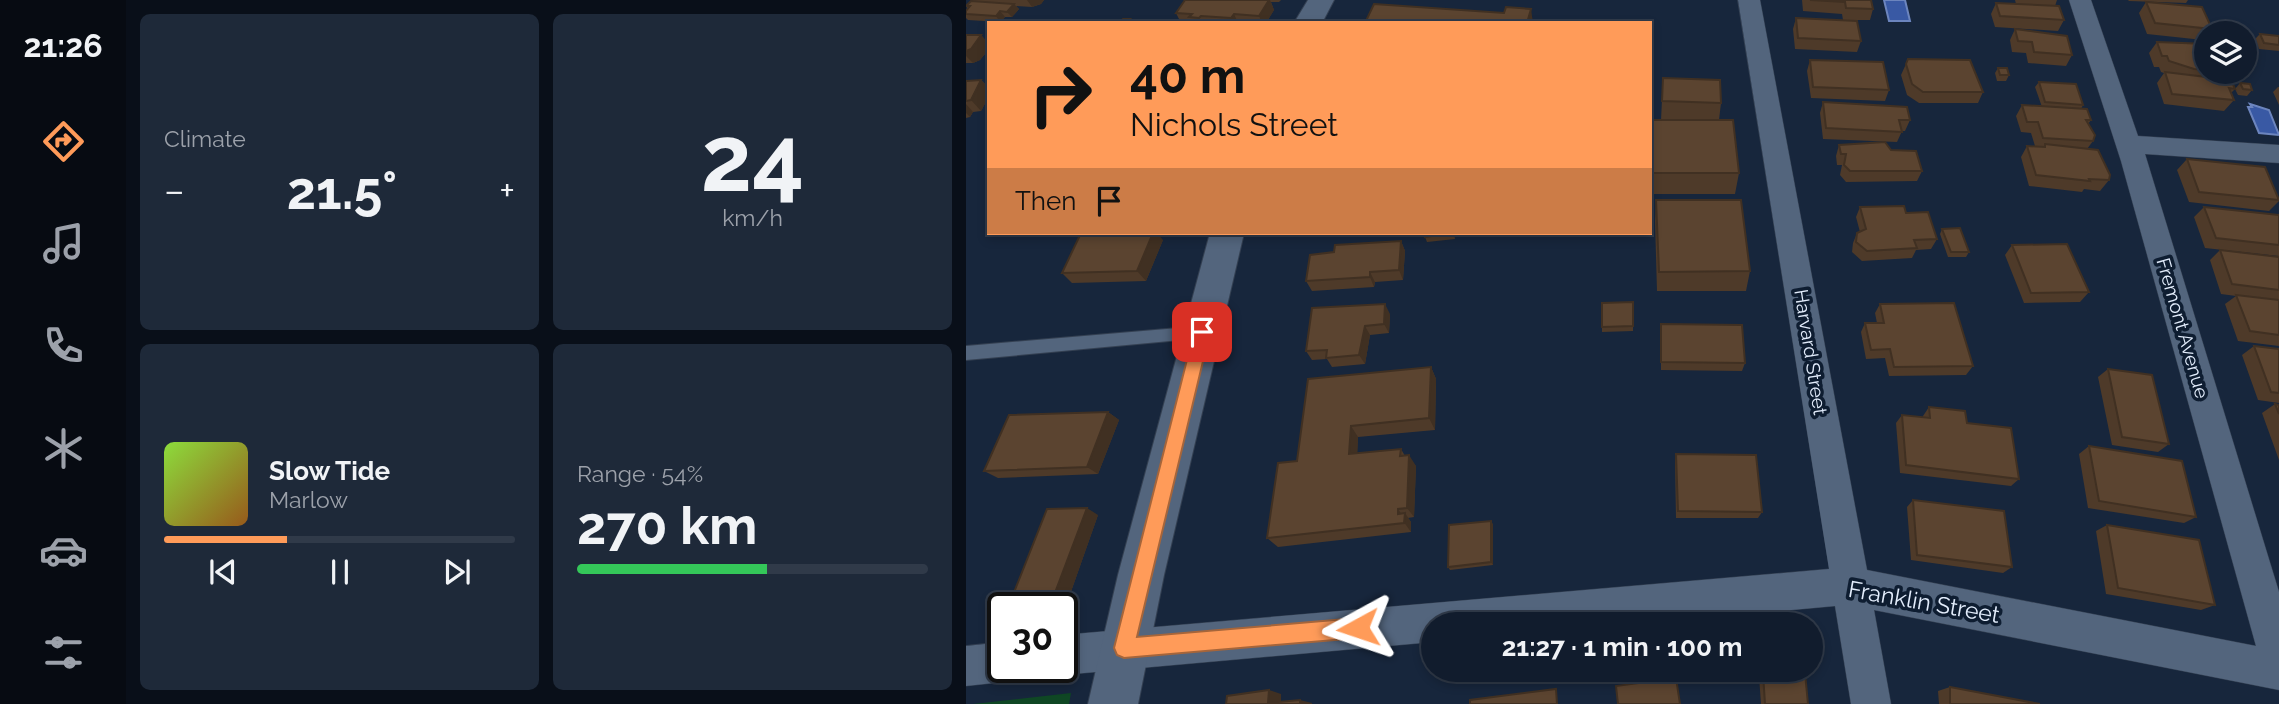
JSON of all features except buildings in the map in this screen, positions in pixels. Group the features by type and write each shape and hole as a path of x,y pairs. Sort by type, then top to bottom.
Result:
{"street":[{"path":"1309,21 1321,0"},
{"name":"Harvard Street","path":"1749,0 1787,206 1871,704"},
{"name":"Fremont Avenue","path":"2080,0 2128,144 2279,657"},
{"path":"2128,144 2279,154"},
{"path":"1113,704 1124,648 1226,235"},
{"name":"Franklin Street","path":"1078,653 1849,586 2279,670"},
{"path":"966,666 987,664"}],"lane":[{"path":"966,352 1202,332"}],"green space":[{"path":"1071,693 1069,704 973,704"}],"water":[{"path":"1884,0 1905,0 1910,21 1889,21"},
{"path":"2250,104 2269,110 2279,135 2259,133 2248,107 2252,107"}],"route":[{"path":"1202,332 1124,648 1358,628"}]}
